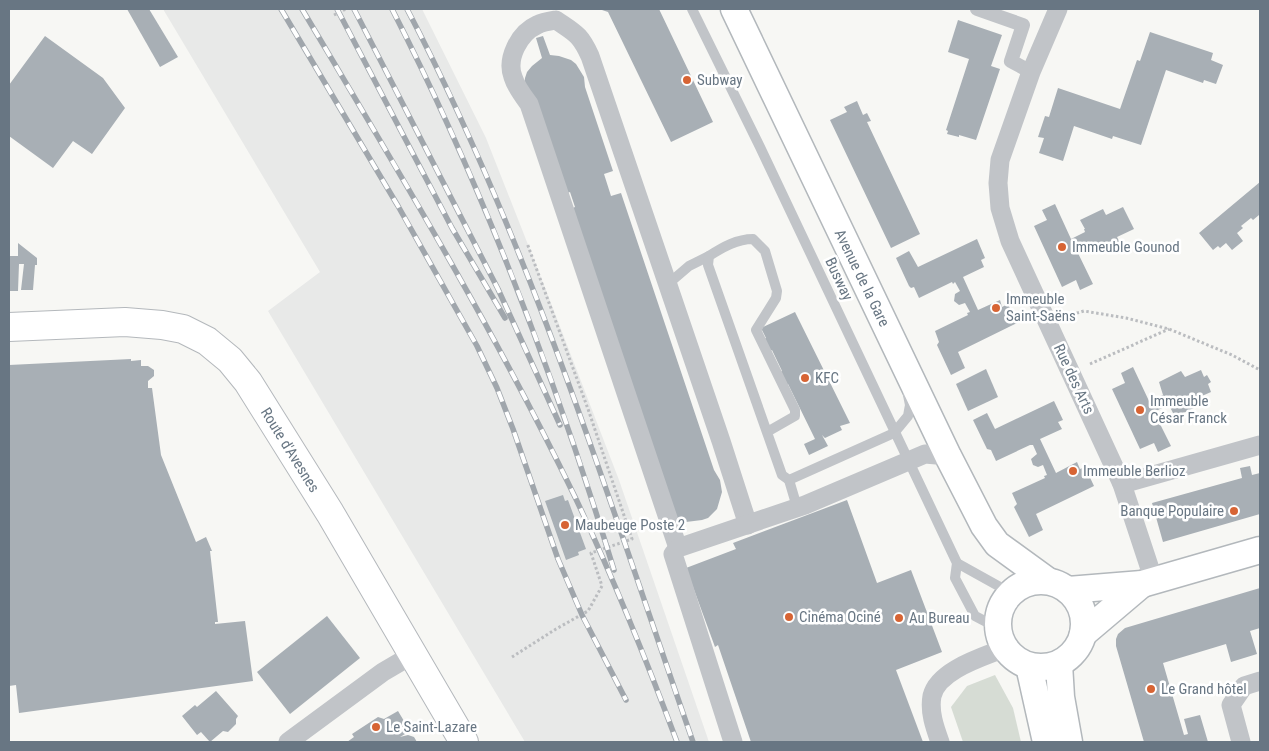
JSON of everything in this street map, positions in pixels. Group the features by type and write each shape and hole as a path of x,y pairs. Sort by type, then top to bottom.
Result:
{"main road":[{"name":"Avenue de la Gare","path":"734,9 948,456 984,526 998,544 1058,586"},
{"name":"Route d'Avesnes","path":"9,327 125,322 162,325 184,329 207,341 230,360 248,382 330,513 464,742"},
{"name":"Avenue de la Gare","path":"998,544 1011,593"},
{"path":"1046,742 999,615 1003,604 1011,593 1022,585 1034,581 1058,586 1148,582 1260,550"},
{"path":"1083,634 1148,582"},
{"path":"1012,650 1039,668 1063,662 1080,644 1084,622 1082,610 1076,599 1058,586"},
{"path":"1063,662 1061,697 1069,742"}],"street":[{"path":"977,9 1023,25 1011,61 1032,72"},
{"name":"Rue des Arts","path":"1058,9 1032,72 1000,160 998,183 1000,208 1010,241 1122,484 1148,582"},
{"path":"678,548 529,104 512,76 511,60 524,35 556,14 583,40 590,56 748,525"},
{"path":"1122,484 1260,445"},
{"path":"733,742 673,554 678,548 798,507 925,454 948,456"},
{"path":"940,742 932,716 932,696 935,689 955,670 1012,650"},
{"path":"288,742 383,672 412,655"},
{"path":"1241,742 1231,705 1244,686 1260,682"}],"lane":[{"name":"Busway","path":"692,9 760,147 907,461 957,563 955,578 976,616 1012,650"},
{"path":"668,284 689,266 742,239 753,239 765,251 777,291 776,298 756,330 796,410 796,416 767,432"},
{"path":"710,256 708,265 782,475 789,480 798,507"},
{"path":"789,480 894,432 908,416 910,405 902,359"},
{"path":"957,563 1011,593"},
{"path":"1012,650 1035,742"},
{"path":"1063,662 1071,694"}],"path":[{"path":"334,14 346,9"},
{"path":"512,656 588,612 602,586 591,553 632,539 588,409 527,243"},
{"path":"1047,322 1084,311 1126,318 1169,329 1232,355 1260,370"},
{"path":"1071,373 1169,329"}],"shaded area":[{"path":"163,9 422,9 486,138 549,298 619,480 709,742 525,742 268,311 320,272"},
{"path":"995,675 1013,708 1021,742 963,742 951,707 967,686"}],"building":[{"path":"127,9 149,9 178,57 160,67"},
{"path":"599,9 659,9 713,122 671,142 608,12"},
{"path":"958,20 1002,35 991,66 1000,69 976,140 947,134 948,131 946,130 969,59 948,52"},
{"path":"1150,32 1213,53 1211,60 1223,65 1216,84 1204,80 1203,83 1166,70 1141,145 1113,136 1112,139 1074,126 1063,161 1039,153 1044,138 1038,137 1045,116 1049,117 1058,88 1120,109 1137,60 1140,61"},
{"path":"45,36 103,78 125,108 92,154 73,141 53,168 9,136 9,85"},
{"path":"543,36 550,55 571,60 576,64 584,77 585,87 613,171 604,174 611,196 621,193 714,470 720,480 722,492 717,509 708,518 686,522 674,517 566,211 575,207 570,192 562,195 524,88 527,72 542,58 536,38"},
{"path":"857,101 863,115 867,113 871,121 867,122 920,234 891,248 830,120 847,112 844,107"},
{"path":"1260,182 1260,216 1253,220 1251,218 1241,226 1243,228 1237,233 1243,241 1232,250 1226,243 1220,248 1218,246 1213,250 1199,233"},
{"name":"Immeuble Gounod","path":"1055,204 1071,239 1085,232 1080,220 1103,209 1106,215 1123,207 1134,229 1117,237 1120,243 1097,254 1089,243 1076,249 1093,284 1080,290 1076,280 1062,287 1034,226 1047,220 1042,210"},
{"name":"Immeuble Saint-Saëns","path":"977,239 985,258 981,260 984,267 963,277 978,310 1000,300 1002,307 1008,304 1017,323 958,352 965,368 951,375 937,345 939,342 935,331 968,315 967,313 970,312 965,303 959,305 954,301 955,294 960,291 955,282 919,298 914,287 911,288 909,286 896,258 909,251 918,267"},
{"path":"18,243 37,258 33,290 21,290 24,264 19,264 18,291 9,291 9,256 18,256"},
{"name":"KFC","path":"795,312 850,423 840,426 842,430 825,438 822,435 828,446 809,455 804,444 815,439 788,384 780,388 774,376 782,371 772,350 764,354 758,342 766,338 761,328"},
{"path":"131,359 131,361 141,360 141,366 148,366 154,370 154,376 148,381 148,388 152,388 161,455 196,542 206,537 212,551 210,551 218,622 215,622 215,624 245,621 253,681 19,713 16,685 9,686 9,365"},
{"name":"Immeuble César Franck","path":"1133,367 1149,401 1163,395 1159,382 1181,371 1185,377 1201,370 1204,377 1207,375 1211,382 1208,384 1211,392 1195,399 1198,406 1175,417 1168,405 1154,412 1171,446 1158,452 1154,443 1140,449 1112,389 1125,383 1121,373"},
{"path":"986,369 998,397 968,411 956,384"},
{"name":"Immeuble Berlioz","path":"1054,401 1063,420 1058,422 1062,429 1040,439 1056,473 1077,462 1080,469 1085,467 1094,486 1036,514 1043,530 1029,537 1014,507 1017,504 1012,493 1045,478 1044,476 1047,475 1043,465 1038,467 1033,465 1031,459 1037,454 1033,445 996,461 991,450 987,449 973,420 987,413 995,429"},
{"path":"1250,466 1252,475 1260,473 1260,514 1163,542 1152,503 1242,478 1240,468"},
{"name":"Maubeuge Poste 2","path":"563,495 565,501 568,500 586,549 578,552 579,555 566,560 545,501"},
{"name":"Cinéma Ociné","path":"847,500 877,583 911,570 942,652 896,670 923,742 751,742 718,645 715,647 686,568 736,549 733,543"},
{"path":"1260,588 1260,628 1250,631 1257,654 1231,662 1226,644 1163,663 1184,735 1188,734 1184,719 1200,715 1208,742 1144,742 1116,646 1118,634 1125,628"},
{"path":"327,616 360,658 290,714 257,672"},
{"path":"216,691 238,716 236,724 228,732 223,731 210,742 201,732 197,735 182,716 195,705 197,707"},
{"path":"398,711 410,731 400,737 408,735 414,737 417,742 347,742 354,737 352,734 378,717 384,719"}],"railway":[{"path":"281,9 398,206 477,346 497,388 513,429 558,559 582,615 626,700"},
{"path":"302,9 444,250 544,434 616,588 677,742"},
{"path":"337,9 452,228 505,318"},
{"path":"354,9 498,289 560,425"},
{"path":"392,9 457,145 515,285 567,426 614,570"},
{"path":"407,9 451,97 491,187 564,370 693,742"}],"place":[{"name":"Subway","path":"687,80"},
{"name":"Immeuble Gounod","path":"1062,247"},
{"name":"Immeuble Saint-Saëns","path":"996,308"},
{"name":"KFC","path":"805,378"},
{"name":"Immeuble César Franck","path":"1140,410"},
{"name":"Immeuble Berlioz","path":"1073,471"},
{"name":"Banque Populaire","path":"1234,511"},
{"name":"Maubeuge Poste 2","path":"565,525"},
{"name":"Cinéma Ociné","path":"789,617"},
{"name":"Au Bureau","path":"899,618"},
{"name":"Le Grand hôtel","path":"1151,689"},
{"name":"Le Saint-Lazare","path":"376,727"}]}
